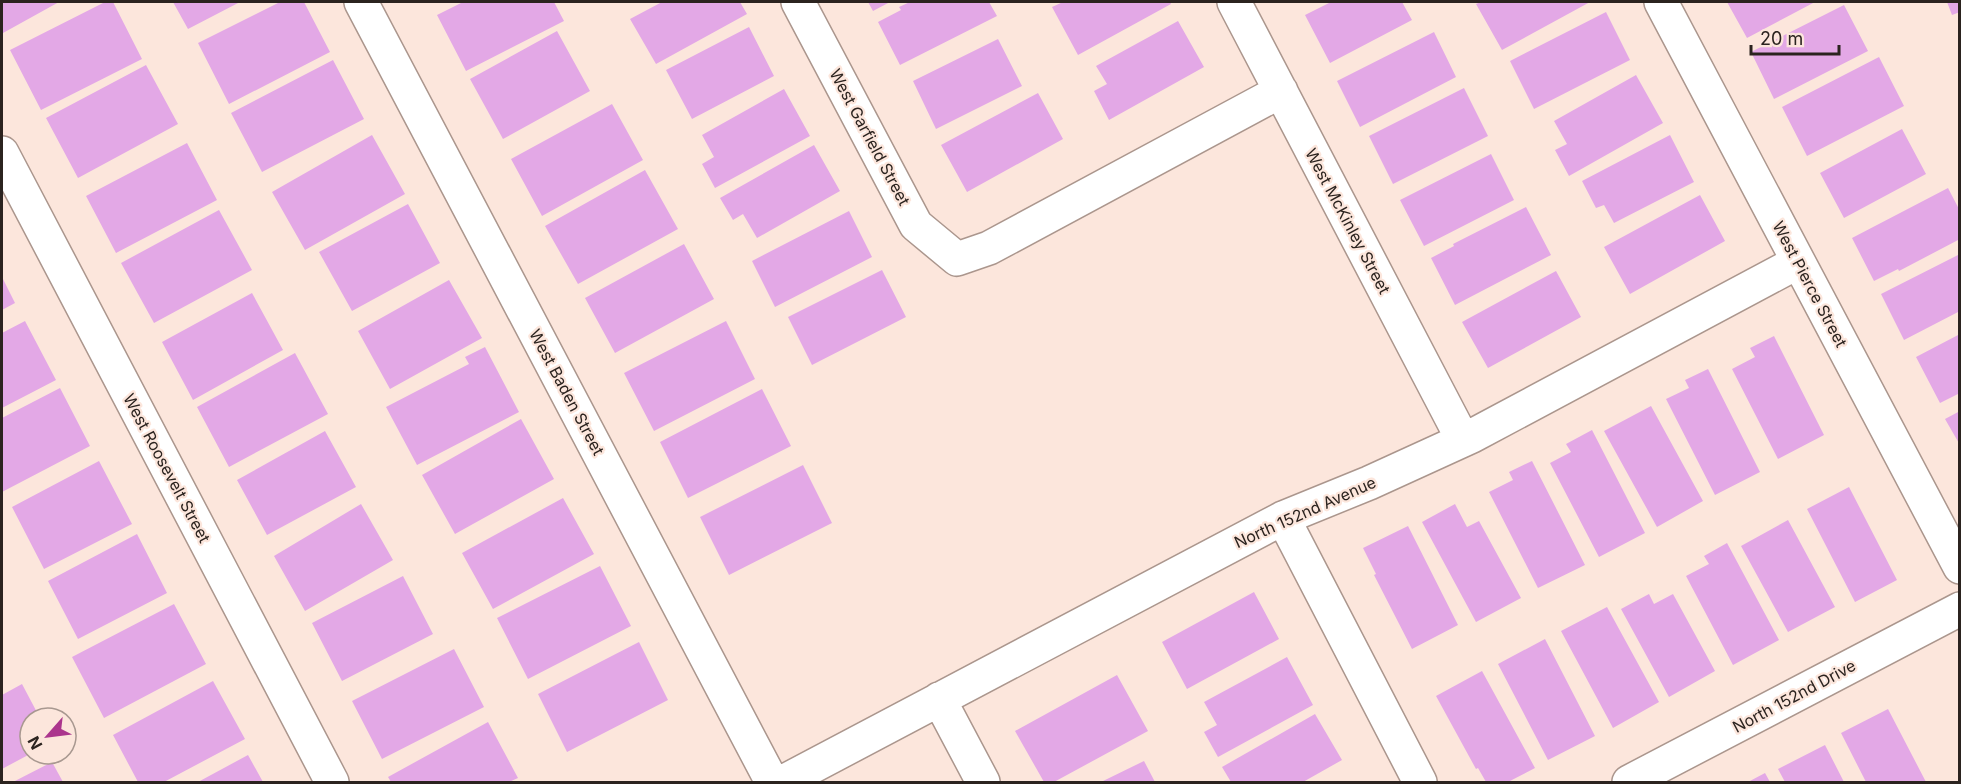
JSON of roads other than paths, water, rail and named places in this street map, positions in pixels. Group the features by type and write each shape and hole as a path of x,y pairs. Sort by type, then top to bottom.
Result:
{"street":[{"name":"West Baden Street","path":"361,2 772,783"},
{"name":"West Garfield Street","path":"798,2 916,225 957,259 989,248 1281,92"},
{"name":"West McKinley Street","path":"1234,2 1463,440"},
{"name":"West Pierce Street","path":"1661,2 1959,567"},
{"name":"West Roosevelt Street","path":"2,153 332,783"},
{"name":"North 152nd Avenue","path":"783,783 1283,518 1369,483 1463,440 1798,262"},
{"path":"1283,518 1420,783"},
{"name":"North 152nd Drive","path":"1629,783 1959,609"},
{"path":"939,699 983,783"}]}
